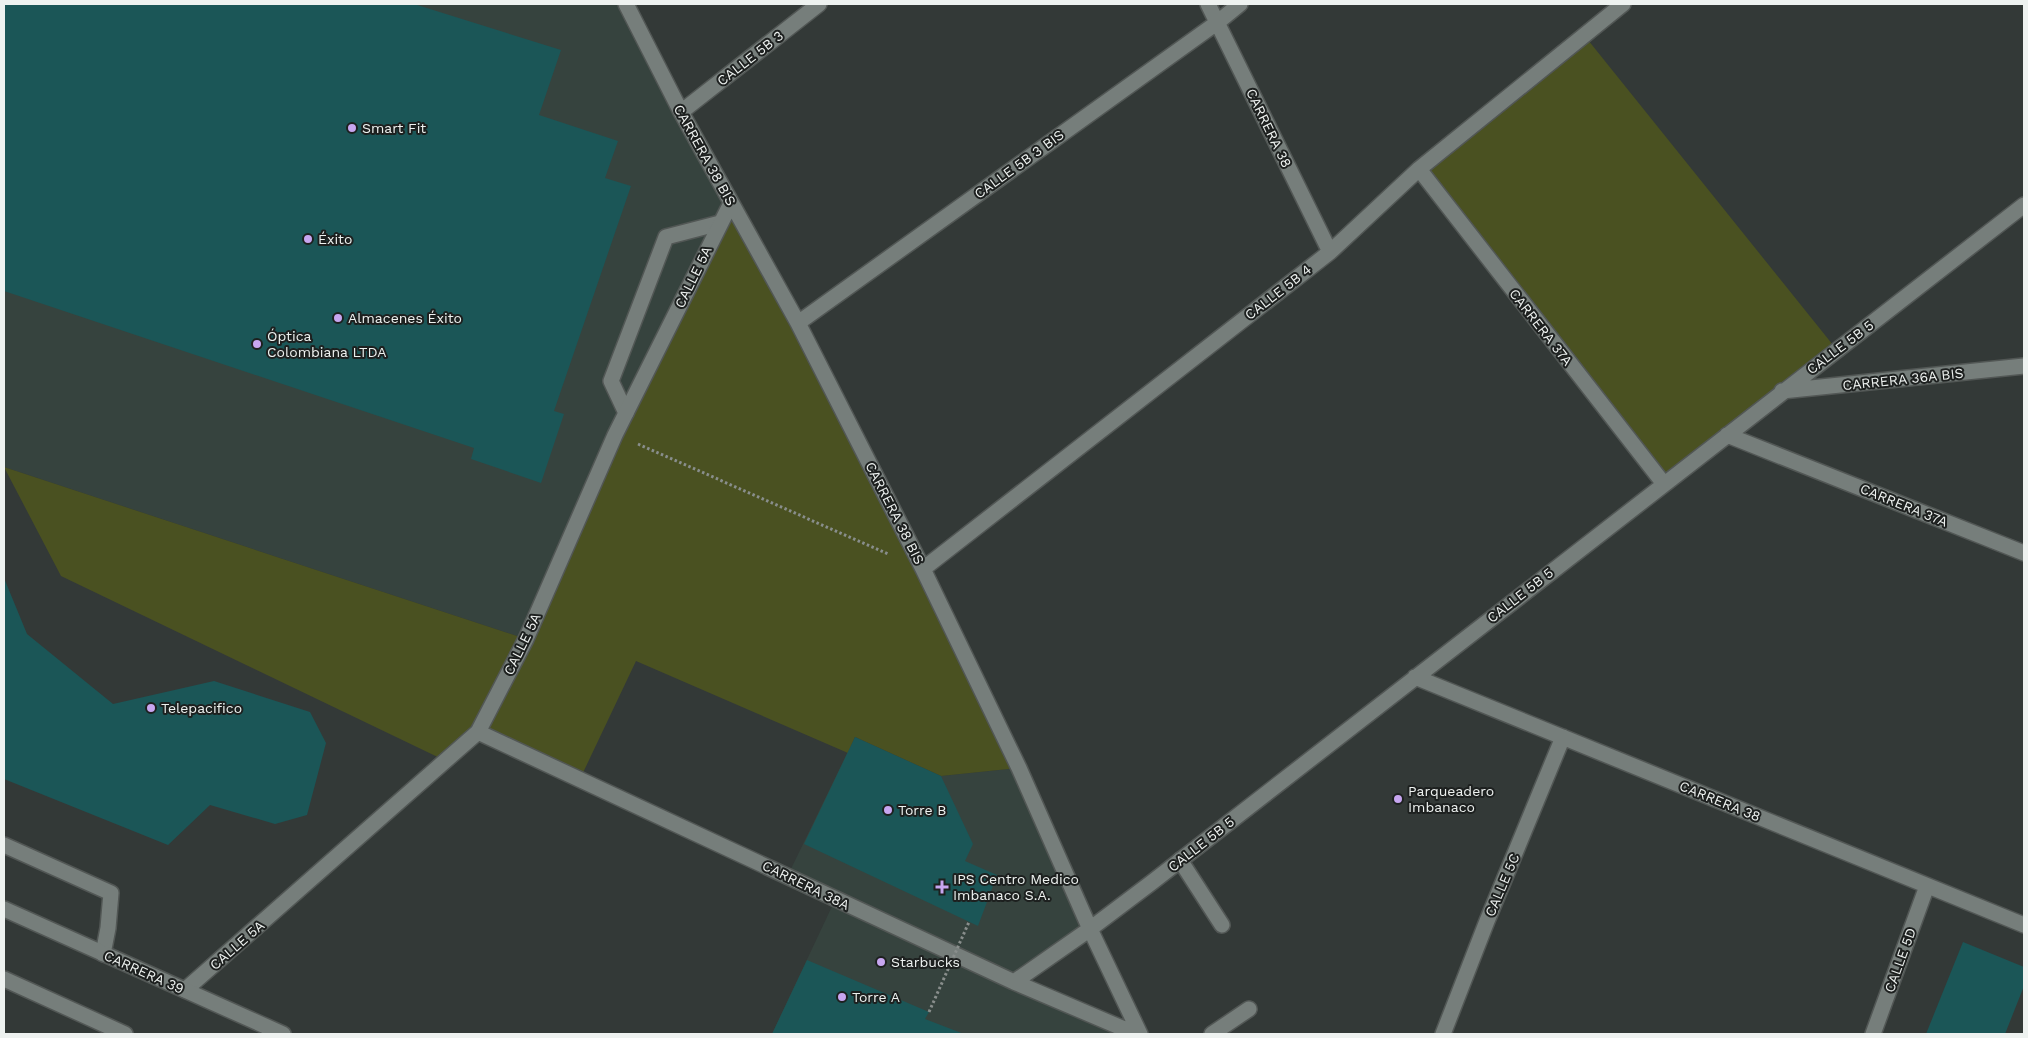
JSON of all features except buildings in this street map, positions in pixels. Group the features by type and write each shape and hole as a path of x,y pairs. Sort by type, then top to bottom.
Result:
{"street":[{"name":"CARRERA 38 BIS","path":"626,4 681,112 798,323 923,569 1019,768 1090,929 1140,1034"},
{"name":"CALLE 5B 3","path":"681,112 819,4"},
{"name":"CARRERA 38","path":"1208,4 1330,252"},
{"name":"CALLE 5B 3 BIS","path":"798,323 1218,22 1240,4"},
{"name":"CALLE 5B 4","path":"923,569 1330,252 1419,169 1623,4"},
{"name":"CARRERA 37A","path":"1419,169 1664,484"},
{"name":"CALLE 5A","path":"185,990 478,732 526,639 626,413 731,203"},
{"name":"CALLE 5B 5","path":"1014,982 1090,929 1180,860 2024,205"},
{"path":"626,413 612,381 666,237 720,223"},
{"name":"CARRERA 36A BIS","path":"1782,391 2024,366"},
{"name":"CARRERA 37A","path":"1727,435 2024,553"},
{"name":"CARRERA 38","path":"1415,677 2024,925"},
{"name":"CARRERA 38A","path":"478,732 779,871 835,900 1014,982 1136,1034"},
{"name":"CALLE 5C","path":"1443,1034 1487,921 1563,737"},
{"path":"4,845 111,893 108,928 103,954"},
{"path":"1180,860 1222,925"},
{"name":"CALLE 5D","path":"1874,1034 1927,886"},
{"name":"CARRERA 39","path":"4,909 284,1034"},
{"path":"4,979 126,1034"},
{"path":"1212,1034 1249,1008"}],"path":[{"path":"616,435 923,569"},
{"path":"929,1012 969,922"}],"shaded area":[{"name":"Almacenes Éxito","path":"4,4 626,4 731,203 526,639 4,467"},
{"name":"IPS Centro Medico Imbanaco S.A.","path":"855,737 941,776 1019,768 1090,929 1015,982 1136,1034 772,1034 835,900 788,875"}],"green space":[{"path":"1584,35 1837,350 1664,484 1419,169"},
{"path":"731,203 1019,768 941,776 855,737 848,753 636,661 580,779 478,732 446,761 61,576 4,467 526,639"}],"place":[{"name":"Smart Fit","path":"352,128"},
{"name":"Éxito","path":"308,239"},
{"name":"Almacenes Éxito","path":"338,318"},
{"name":"Óptica Colombiana LTDA","path":"257,344"},
{"name":"Telepacifico","path":"151,708"},
{"name":"Parqueadero Imbanaco","path":"1398,799"},
{"name":"Torre B","path":"888,810"},
{"name":"IPS Centro Medico Imbanaco S.A.","path":"942,887"},
{"name":"Starbucks","path":"881,962"},
{"name":"Torre A","path":"842,997"}]}
